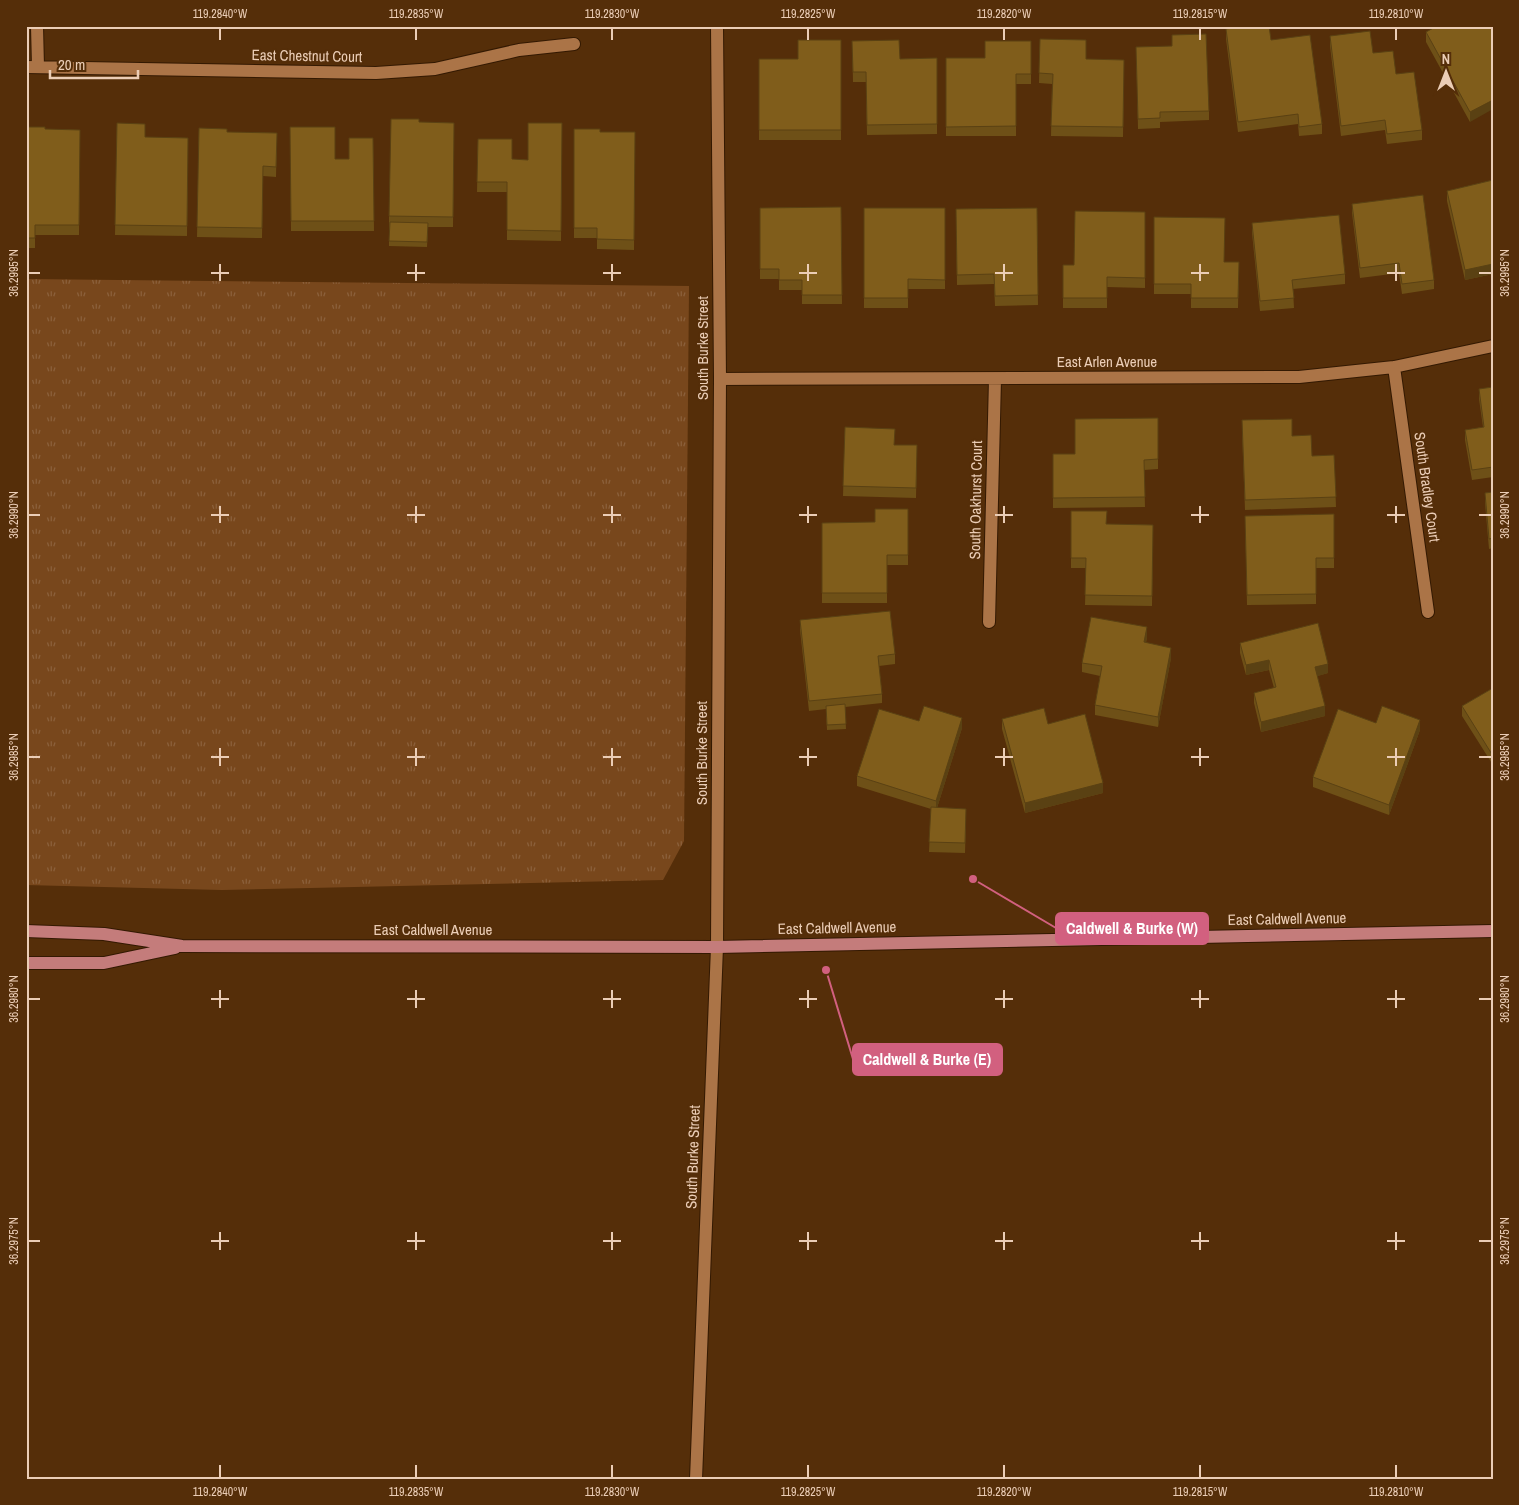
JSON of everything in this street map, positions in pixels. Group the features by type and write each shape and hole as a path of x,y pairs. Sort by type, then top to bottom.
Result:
{"main road":[{"name":"East Caldwell Avenue","path":"26,931 104,934 182,946 717,947 1493,931"},
{"name":"East Caldwell Avenue","path":"26,964 104,963 182,946"}],"street":[{"path":"32,67 37,26"},
{"name":"South Burke Street","path":"696,1479 717,947 720,379 717,26"},
{"name":"East Chestnut Court","path":"32,67 376,73 435,69 519,50 574,44"},
{"name":"East Arlen Avenue","path":"720,379 1300,377 1394,367 1493,346"},
{"name":"South Bradley Court","path":"1394,367 1428,612"},
{"name":"South Oakhurst Court","path":"989,622 995,379"}],"green space":[{"path":"26,279 689,286 684,841 663,880 222,890 26,885"}],"building":[{"path":"1244,26 1269,26 1271,40 1310,35 1322,124 1299,127 1298,114 1238,122 1226,29"},
{"path":"1437,26 1493,26 1493,100 1470,112 1426,32"},
{"path":"1370,31 1373,53 1393,51 1396,74 1414,72 1422,130 1387,134 1385,120 1341,126 1330,36"},
{"path":"1206,34 1209,111 1160,112 1160,118 1138,119 1136,47 1172,46 1172,35"},
{"path":"1040,39 1086,40 1086,59 1124,60 1123,127 1051,126 1053,74 1039,73"},
{"path":"798,40 841,40 841,130 759,130 759,59 798,59"},
{"path":"899,40 900,59 937,58 937,124 867,125 866,72 853,72 852,41"},
{"path":"985,41 1031,41 1031,74 1016,74 1016,126 946,127 946,58 985,58"},
{"path":"391,119 419,119 419,122 454,123 453,217 389,216"},
{"path":"117,123 145,124 145,137 188,138 187,226 115,225"},
{"path":"528,123 562,123 561,231 507,230 507,182 477,182 478,139 512,139 512,159 528,160"},
{"path":"26,127 80,130 79,225 35,225 35,238 26,238"},
{"path":"290,127 335,127 335,159 349,159 349,138 373,138 374,221 291,221"},
{"path":"199,128 227,129 227,132 277,133 276,167 263,166 262,228 197,227"},
{"path":"574,129 600,129 600,132 635,132 634,240 597,239 597,228 574,228"},
{"path":"1493,180 1493,264 1465,270 1447,191"},
{"path":"1423,195 1434,280 1402,284 1399,263 1360,268 1352,204"},
{"path":"841,207 842,295 802,295 802,280 779,280 779,269 760,269 760,208"},
{"path":"864,208 945,208 945,280 908,279 908,298 864,298"},
{"path":"1037,208 1038,295 995,296 994,274 957,275 956,209"},
{"path":"1075,211 1145,212 1145,278 1107,277 1107,298 1063,298 1063,265 1074,265"},
{"path":"1339,215 1345,274 1292,280 1294,298 1260,301 1252,223"},
{"path":"1154,217 1225,218 1224,262 1239,262 1238,298 1191,298 1191,284 1154,284"},
{"path":"390,222 428,223 427,242 389,241"},
{"path":"1493,387 1493,467 1472,470 1465,430 1484,427 1479,389"},
{"path":"1158,418 1158,459 1144,460 1145,497 1053,498 1053,454 1075,454 1075,419"},
{"path":"1292,419 1292,436 1311,435 1312,456 1334,455 1336,497 1245,500 1242,420"},
{"path":"845,427 895,429 894,445 917,445 916,488 843,486"},
{"path":"1493,492 1493,538 1489,539 1485,493"},
{"path":"875,509 908,509 908,555 887,555 887,593 822,593 822,523 875,522"},
{"path":"1071,511 1107,511 1106,524 1153,525 1152,596 1085,595 1086,558 1071,558"},
{"path":"1334,514 1334,558 1316,558 1316,594 1247,595 1245,516"},
{"path":"890,611 895,654 878,656 882,694 809,701 800,620"},
{"path":"1091,617 1147,627 1144,642 1171,648 1158,717 1095,705 1102,666 1082,663"},
{"path":"1318,623 1328,664 1315,667 1325,706 1261,722 1254,693 1276,687 1269,660 1246,665 1240,643"},
{"path":"1493,688 1493,756 1462,706"},
{"path":"845,704 846,724 827,725 826,706"},
{"path":"924,706 962,718 936,801 857,776 879,709 919,721"},
{"path":"1382,706 1420,720 1389,805 1313,777 1338,709 1376,723"},
{"path":"1044,708 1048,724 1085,714 1103,783 1025,803 1002,719"},
{"path":"931,807 966,809 965,843 929,842"}],"place":[{"name":"Caldwell & Burke (W)","path":"973,879"},
{"name":"Caldwell & Burke (E)","path":"826,970"}]}
